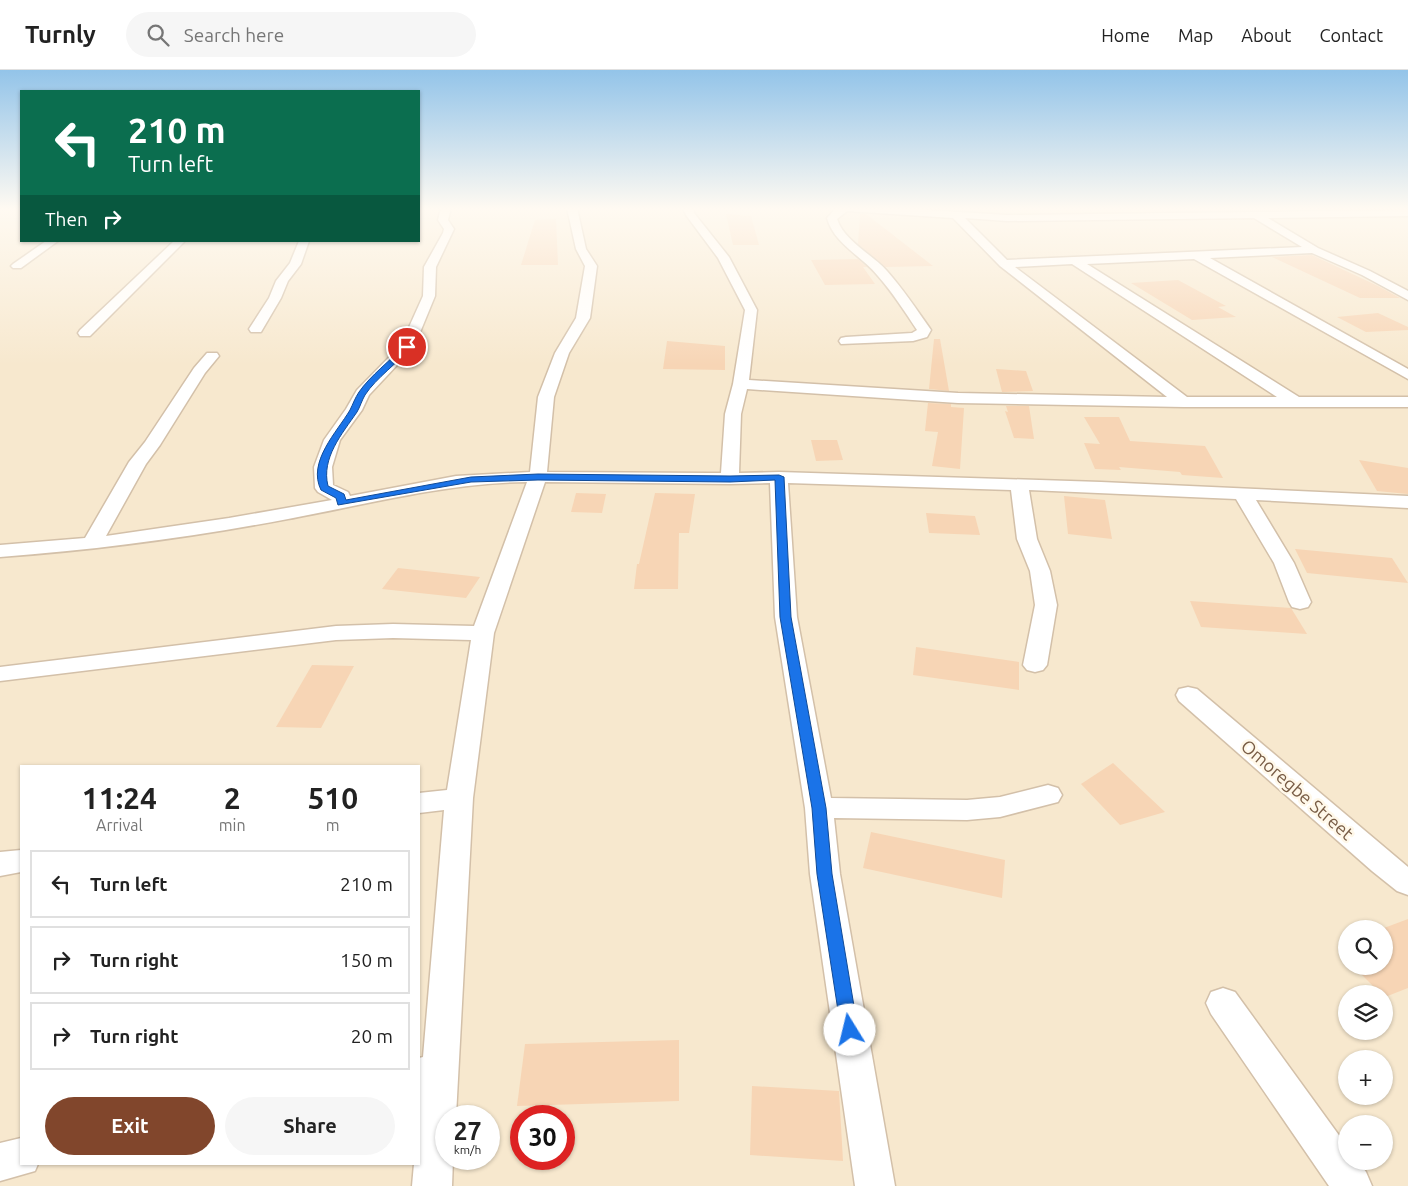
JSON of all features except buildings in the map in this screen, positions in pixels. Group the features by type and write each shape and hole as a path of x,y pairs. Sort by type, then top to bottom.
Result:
{"street":[{"path":"17,266 26,260"},
{"path":"85,333 160,260"},
{"path":"256,329 276,298 282,281 296,260"},
{"path":"341,503 341,496 324,488 323,482 323,467 332,440 354,410 362,393 407,347 429,296 430,267 434,260"},
{"path":"432,1186 430,1073 459,798 483,634 538,477 546,397 562,353 583,318 591,266 588,260"},
{"path":"726,260 751,310 741,384 733,414 730,479"},
{"path":"846,341 913,337 922,334 924,330 892,282 869,260"},
{"path":"1000,260 1184,402"},
{"path":"1004,264 1074,260"},
{"path":"1075,260 1201,340 1258,379 1294,400"},
{"path":"1207,260 1408,375"},
{"path":"1337,260 1366,273 1408,296"},
{"path":"92,543 138,462 152,445 199,371 212,356"},
{"path":"741,384 958,398 1184,402 1294,400 1408,402"},
{"path":"1387,402 1408,417"},
{"path":"0,552 43,549 209,528 456,481 538,477 730,479 779,477 1019,485 1408,502"},
{"path":"779,477 786,617 819,808 825,874 874,1186"},
{"path":"1019,485 1027,538 1040,571 1046,605 1035,664"},
{"path":"1242,494 1284,563 1300,602"},
{"path":"0,674 336,633 393,631 483,634"},
{"name":"Omoregbe Street","path":"1188,695 1382,863 1408,883"},
{"path":"819,808 967,810 1000,807 1048,795"},
{"path":"420,803 459,798"},
{"path":"0,864 20,861"},
{"path":"1223,1003 1352,1186"},
{"path":"0,1162 20,1157"}],"shaded area":[{"path":"0,260 1408,260 1408,1186 0,1186"}],"route":[{"path":"407,347 362,393 354,410 332,440 323,467 323,482 324,488 341,496 341,503 471,479 538,477 730,479 779,477 786,617 819,808 825,874 850,1030"}]}
